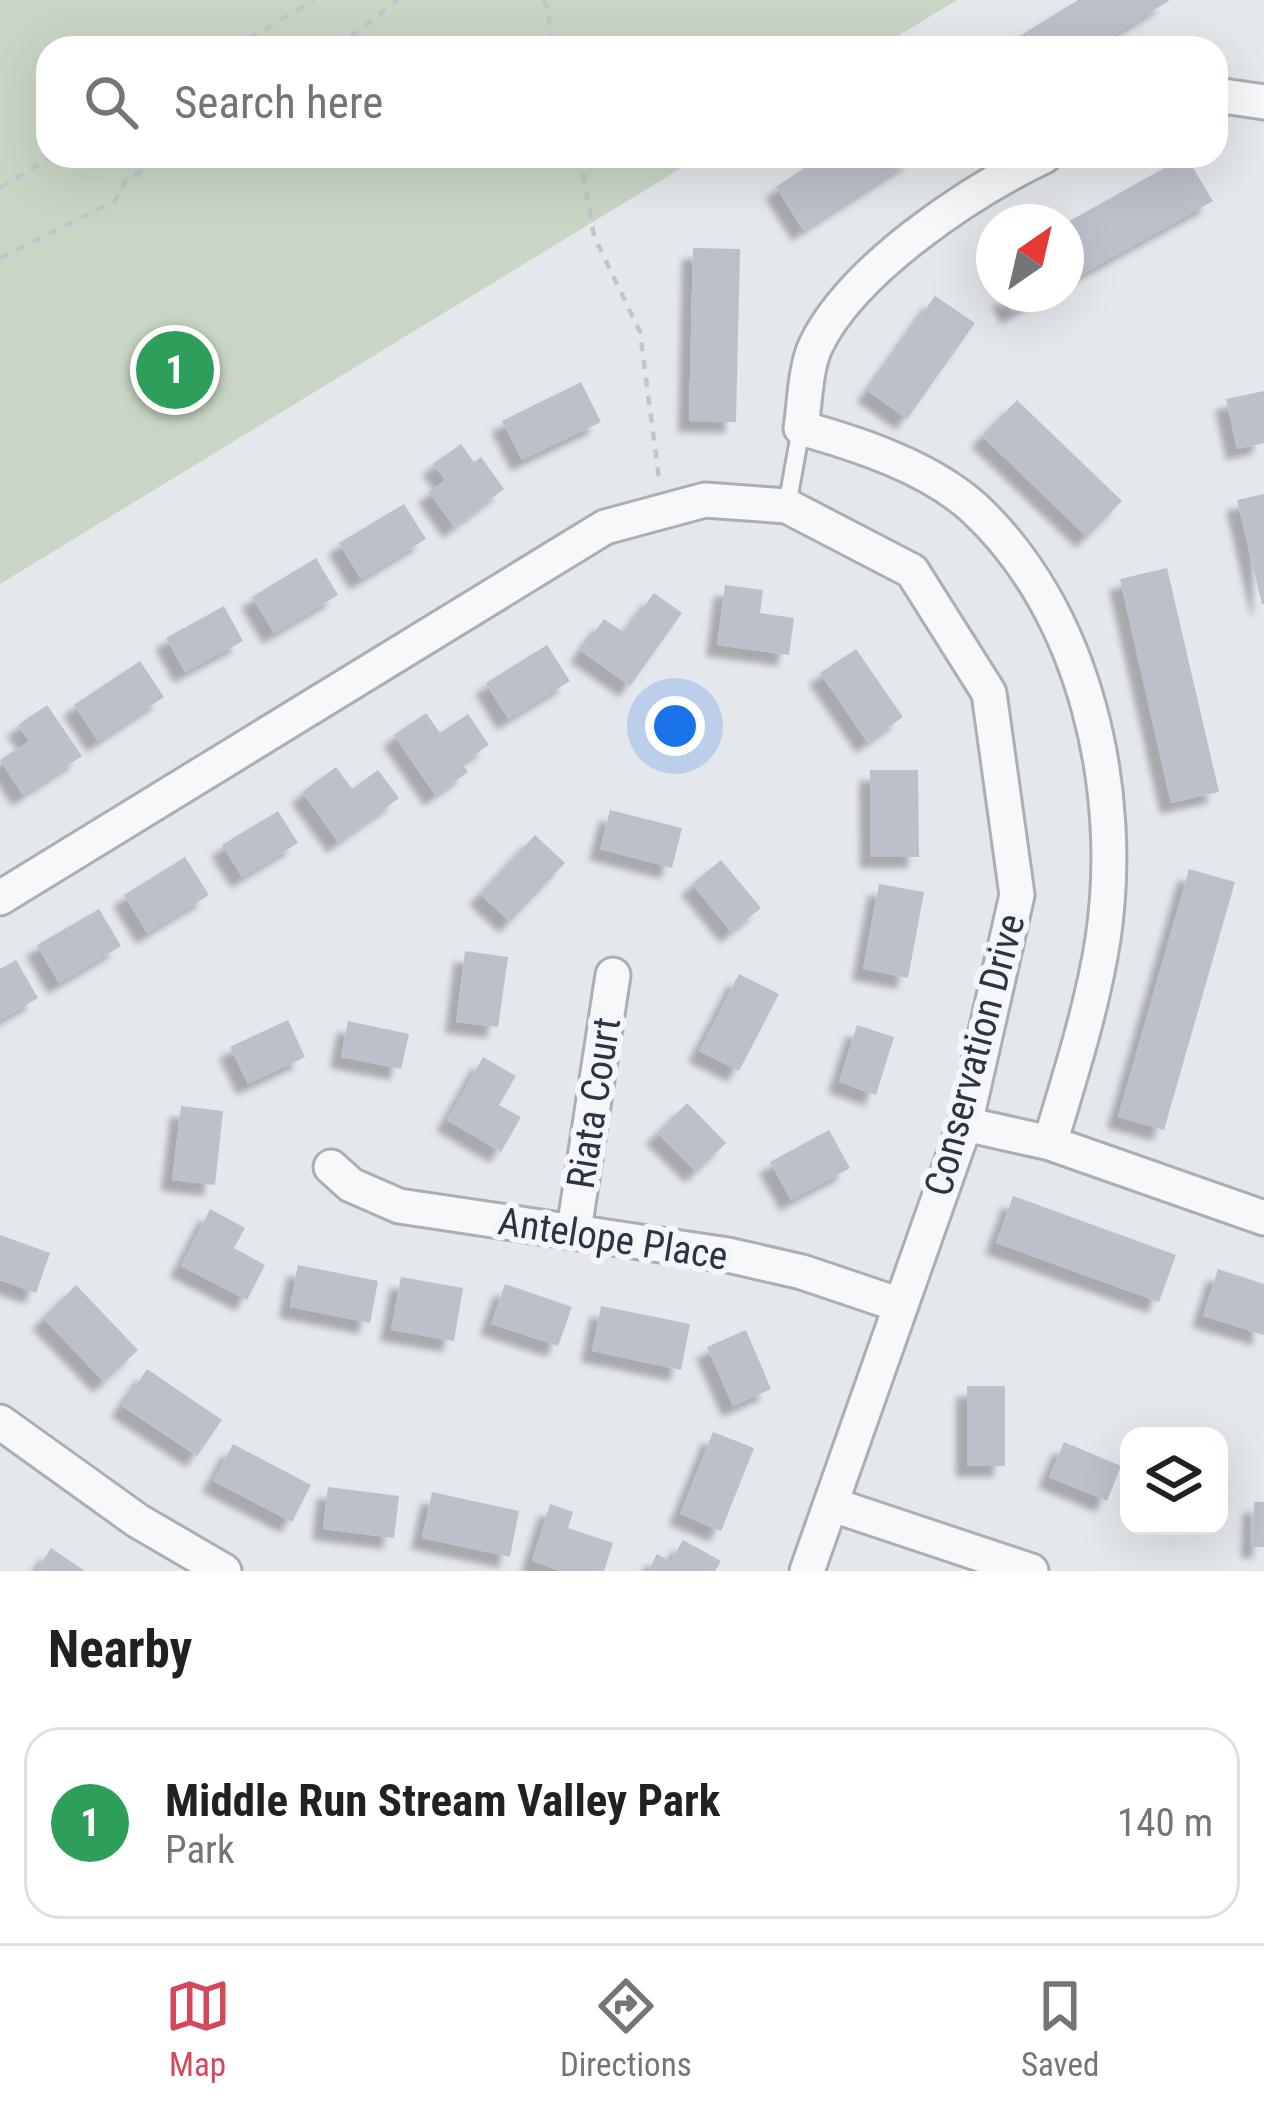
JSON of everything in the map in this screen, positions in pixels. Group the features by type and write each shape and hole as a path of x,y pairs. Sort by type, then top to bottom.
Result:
{"street":[{"path":"1228,96 1264,102"},
{"path":"1025,168 916,236 860,285 815,346 801,428 859,444 971,505 1017,555 1056,616 1085,692 1107,836 1103,936 1051,1143"},
{"name":"Conservation Drive","path":"0,898 604,527 706,500 787,506 912,571 989,693 1018,895 965,1124 807,1571"},
{"name":"Riata Court","path":"574,1230 613,975"},
{"path":"965,1124 1051,1143 1264,1218"},
{"name":"Antelope Place","path":"331,1167 351,1185 399,1206 574,1230 802,1272 900,1305"},
{"path":"0,1422 139,1521 224,1571"},
{"path":"833,1505 1030,1571"}],"lane":[{"path":"787,506 801,428"}],"path":[{"path":"254,36 314,0"},
{"path":"352,36 398,0"},
{"path":"542,0 548,7 551,36"},
{"path":"0,188 36,166"},
{"path":"0,258 115,201 126,180 148,168"},
{"path":"582,168 594,236 640,332 650,436 666,511"}],"green space":[{"path":"0,0 957,0 898,36 36,36 36,168 681,168 0,584"}],"building":[{"path":"1078,0 1170,0 1112,36 1020,36"},
{"path":"805,168 899,168 803,230 776,187"},
{"path":"1165,168 1193,168 1213,201 1084,273 1084,213"},
{"path":"693,248 740,249 736,422 689,421"},
{"path":"935,296 975,323 907,419 868,391"},
{"path":"581,382 601,422 522,460 502,421"},
{"path":"1264,391 1264,443 1237,449 1226,399"},
{"path":"1017,400 1122,501 1087,537 982,436"},
{"path":"461,444 474,462 481,457 504,489 454,527 429,492 445,480 433,464"},
{"path":"1264,494 1264,604 1262,604 1237,500"},
{"path":"404,504 426,539 361,579 339,543"},
{"path":"316,558 338,595 274,633 252,597"},
{"path":"1167,568 1219,792 1171,803 1120,579"},
{"path":"725,585 763,590 760,613 794,618 789,655 717,645"},
{"path":"654,593 682,613 630,686 581,651 604,619 625,633"},
{"path":"224,606 243,641 185,672 166,638"},
{"path":"547,645 570,681 508,719 486,683"},
{"path":"856,649 903,717 867,742 820,673"},
{"path":"140,661 164,697 98,741 74,705"},
{"path":"47,705 82,756 23,795 0,760 29,741 18,725"},
{"path":"426,713 440,733 468,714 489,745 462,763 468,772 435,795 394,735"},
{"path":"336,767 352,789 378,770 399,798 338,842 302,792"},
{"path":"870,770 918,770 919,857 871,857"},
{"path":"610,810 682,828 672,868 600,849"},
{"path":"278,811 298,843 242,877 222,845"},
{"path":"535,835 565,863 510,922 480,894"},
{"path":"185,857 209,895 147,933 124,895"},
{"path":"721,860 761,908 731,932 692,884"},
{"path":"1189,869 1235,882 1164,1130 1118,1117"},
{"path":"879,884 924,892 908,978 863,969"},
{"path":"99,909 121,946 59,983 37,945"},
{"path":"465,951 508,957 498,1027 456,1022"},
{"path":"16,960 38,998 0,1020 0,969"},
{"path":"739,974 779,994 739,1071 699,1051"},
{"path":"288,1020 305,1057 248,1084 230,1047"},
{"path":"348,1021 409,1034 401,1069 341,1057"},
{"path":"857,1025 894,1037 876,1095 839,1082"},
{"path":"483,1057 516,1076 499,1105 521,1117 501,1152 447,1120"},
{"path":"687,1103 726,1143 696,1172 657,1133"},
{"path":"181,1106 223,1111 215,1185 172,1180"},
{"path":"829,1130 850,1168 791,1200 770,1162"},
{"path":"1013,1196 1176,1255 1159,1302 996,1243"},
{"path":"210,1209 245,1228 234,1248 265,1265 247,1300 181,1266"},
{"path":"0,1235 50,1253 36,1293 0,1280"},
{"path":"298,1265 378,1281 370,1323 290,1307"},
{"path":"1218,1269 1264,1284 1264,1335 1203,1316"},
{"path":"401,1277 463,1288 454,1341 391,1330"},
{"path":"505,1284 572,1307 558,1346 491,1324"},
{"path":"76,1285 138,1350 104,1382 43,1318"},
{"path":"601,1306 690,1324 681,1370 592,1351"},
{"path":"746,1330 771,1389 733,1406 707,1347"},
{"path":"147,1369 222,1420 197,1456 122,1406"},
{"path":"967,1386 1005,1386 1005,1466 967,1466"},
{"path":"713,1432 754,1448 721,1531 680,1514"},
{"path":"1064,1442 1120,1466 1107,1501 1049,1477"},
{"path":"233,1444 311,1485 292,1522 213,1481"},
{"path":"328,1487 399,1496 394,1538 323,1529"},
{"path":"432,1492 519,1511 510,1557 422,1538"},
{"path":"1254,1502 1264,1502 1264,1547 1252,1547"},
{"path":"550,1504 573,1512 568,1528 613,1543 604,1571 561,1571 532,1561"},
{"path":"683,1540 721,1561 715,1571 648,1571 657,1554 671,1561"},
{"path":"51,1548 85,1571 36,1571"}],"place":[{"name":"Middle Run Stream Valley Park","path":"175,370"}]}
